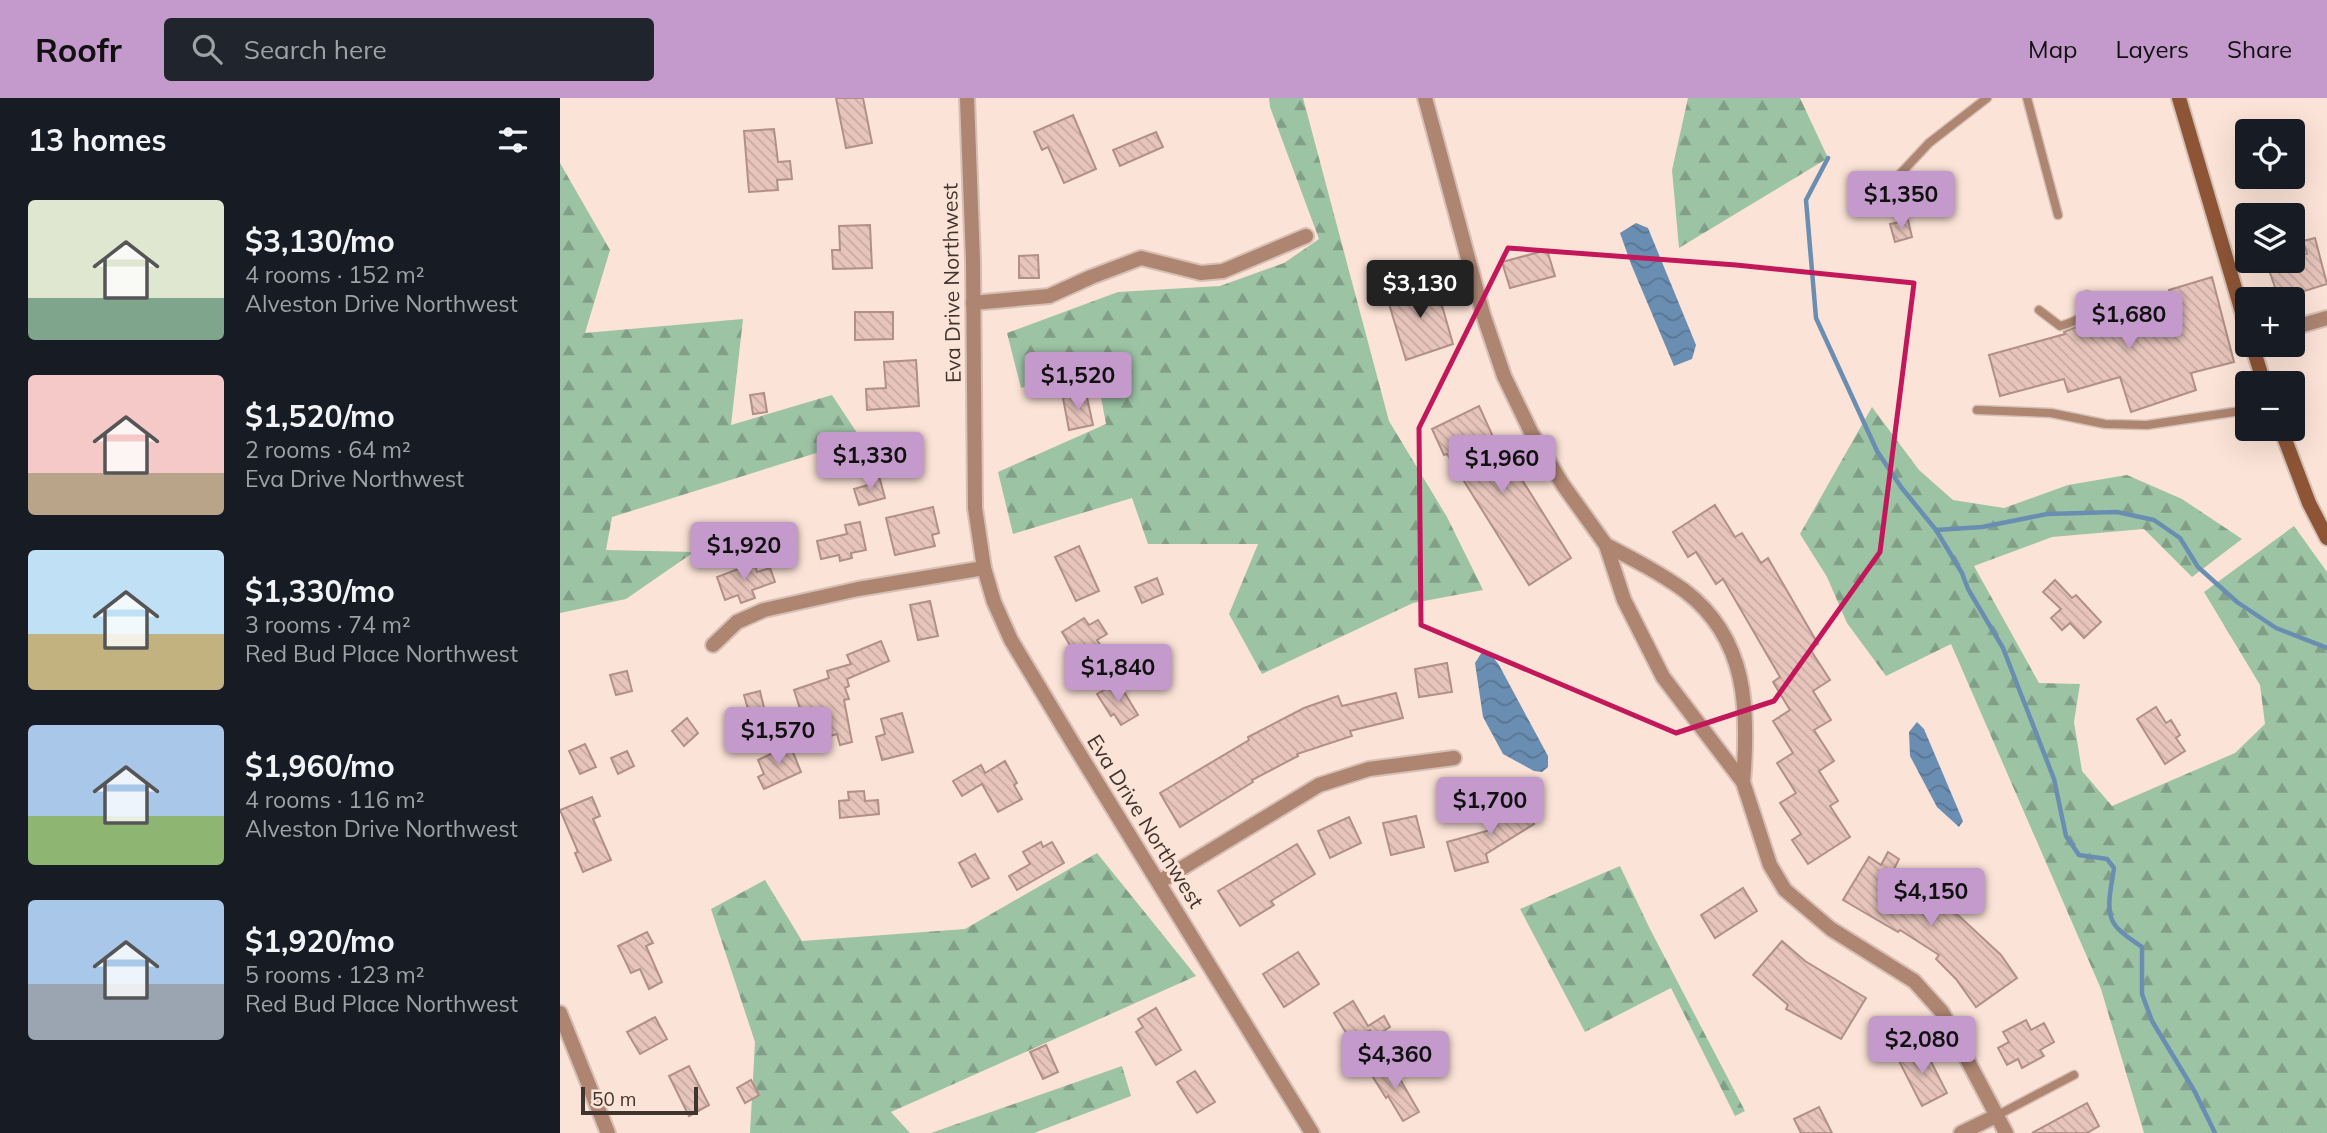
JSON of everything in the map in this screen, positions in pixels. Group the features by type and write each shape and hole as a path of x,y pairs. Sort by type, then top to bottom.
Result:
{"main road":[{"path":"2179,98 2235,288"},
{"path":"2286,441 2309,503 2327,538"}],"street":[{"name":"Eva Drive Northwest","path":"967,98 975,508 984,568 994,602 1011,640 1312,1133"},
{"path":"1425,98 1483,314 1504,376 1531,432 1563,485 1606,545 1624,600 1663,677 1743,782 1770,864 1785,890 1831,929 1914,981 1942,1012 2006,1133"},
{"path":"973,303 1049,296 1142,258 1201,273 1223,271 1306,236"},
{"path":"2305,324 2327,318"},
{"path":"1606,545 1650,568 1686,593 1706,611 1723,635 1735,660 1745,696 1743,782"},
{"path":"713,645 737,622 764,610 858,589 984,568"},
{"path":"1159,882 1319,785 1369,769 1454,758"},
{"path":"560,1013 608,1133"},
{"path":"1961,1133 1996,1116"}],"lane":[{"path":"1896,184 1901,173 1929,143 1987,98"},
{"path":"2027,98 2058,215"},
{"path":"2039,310 2060,326 2079,320 2086,314 2087,295"},
{"path":"1978,410 2051,413 2105,424 2147,425 2235,412"},
{"path":"1996,1116 2074,1075"}],"highlighted area":[{"path":"1508,248 1736,265 1914,283 1880,552 1774,701 1676,733 1421,625 1419,428"}],"green space":[{"path":"1269,98 1303,98 1389,421 1447,517 1483,590 1413,603 1262,674 1229,614 1258,544 1148,544 1132,498 1013,534 998,472 1106,424 1095,365 1021,388 1007,333 1118,292 1220,286 1284,263 1319,239"},
{"path":"1688,98 1800,98 1828,158 1679,248 1672,170"},
{"path":"560,163 610,250 585,333 743,319 731,425 832,395 861,439 612,517 606,550 694,552 626,599 560,613"},
{"path":"1872,407 1919,470 1953,500 2004,508 2068,485 2127,475 2182,499 2242,539 2192,577 2144,529 2052,537 1974,566 2039,683 2080,684 2074,722 2082,771 2112,806 2235,753 2265,724 2260,685 2204,592 2294,526 2327,572 2327,1133 2144,1133 2101,989 1951,644 1886,676 1847,623 1827,577 1800,534"},
{"path":"1097,853 1196,976 891,1112 910,1133 750,1133 755,1042 711,909 765,880 802,941 965,929"},
{"path":"1620,866 1745,1111 1735,1116 1671,988 1585,1032 1520,909"},
{"path":"1122,1066 1131,1096 1034,1133 931,1133"}],"water":[{"path":"1636,223 1648,228 1696,345 1692,359 1674,366 1620,233"},
{"path":"1482,652 1489,652 1499,665 1548,756 1548,767 1542,772 1534,771 1503,754 1483,717 1475,663"},
{"path":"1917,722 1924,729 1963,821 1959,827 1937,807 1910,756 1909,732"}],"building":[{"path":"836,98 863,98 872,143 846,148"},
{"path":"1073,115 1096,169 1064,183 1048,147 1042,150 1034,132"},
{"path":"774,129 778,162 790,161 792,179 777,180 778,190 749,192 744,131"},
{"path":"1156,132 1163,147 1120,166 1113,150"},
{"path":"1908,220 1912,237 1895,242 1890,224"},
{"path":"870,225 872,268 833,269 832,250 840,250 839,226"},
{"path":"2315,238 2327,284 2305,291 2305,287 2275,287 2270,273 2305,273 2305,240"},
{"path":"1547,250 1555,276 1510,288 1502,262"},
{"path":"1038,255 1039,278 1019,278 1019,256"},
{"path":"2212,277 2234,362 2191,373 2196,390 2131,412 2120,377 2068,392 2064,379 2000,396 1989,355 2065,334 2064,332 2076,327 2077,330 2099,326 2172,305 2169,290"},
{"path":"1435,281 1453,344 1406,360 1386,294"},
{"path":"855,312 893,312 893,339 855,340"},
{"path":"916,360 919,406 867,410 866,389 886,388 884,362"},
{"path":"764,393 767,412 753,414 750,395"},
{"path":"1086,393 1093,425 1069,430 1063,398"},
{"path":"1479,406 1494,439 1496,438 1571,558 1529,585 1447,454 1444,455 1432,429"},
{"path":"894,441 920,442 918,475 893,474"},
{"path":"879,476 885,498 859,505 854,489 868,485 867,480"},
{"path":"1715,505 1735,537 1742,533 1761,563 1768,558 1818,644 1810,649 1830,680 1813,691 1831,720 1814,730 1834,761 1819,771 1838,801 1830,806 1850,837 1808,864 1792,840 1801,834 1780,803 1796,793 1777,763 1793,753 1773,721 1790,710 1773,682 1780,677 1723,579 1716,584 1696,552 1688,557 1673,532"},
{"path":"933,507 939,533 932,535 935,546 895,555 886,518"},
{"path":"860,522 866,550 851,553 852,558 840,561 839,555 821,559 817,541 847,534 845,525"},
{"path":"1079,546 1099,591 1076,601 1055,557"},
{"path":"754,563 757,572 770,568 775,582 752,590 755,598 741,603 738,595 725,600 717,577"},
{"path":"1157,578 1163,594 1142,603 1135,587"},
{"path":"2055,580 2072,598 2076,595 2101,622 2084,638 2070,623 2062,630 2051,618 2061,609 2043,592"},
{"path":"930,601 938,636 918,640 910,605"},
{"path":"1084,618 1089,625 1098,620 1107,634 1097,640 1105,652 1083,666 1062,632"},
{"path":"881,641 889,661 847,679 849,686 845,688 849,699 844,700 852,742 840,745 837,734 830,736 823,708 802,715 794,690 829,678 827,671 851,664 847,655"},
{"path":"1447,663 1452,692 1419,697 1415,669"},
{"path":"627,671 632,691 616,695 610,675"},
{"path":"1118,682 1138,715 1121,725 1114,714 1111,716 1097,694"},
{"path":"760,691 766,716 751,720 744,695"},
{"path":"1396,693 1403,718 1350,731 1352,736 1297,754 1298,756 1252,780 1253,782 1180,827 1160,793 1249,740 1248,737 1304,708 1338,696 1342,706"},
{"path":"2156,707 2166,723 2171,720 2180,735 2176,738 2185,751 2165,764 2137,719"},
{"path":"902,713 913,752 882,760 876,737 885,734 881,719"},
{"path":"687,718 698,733 684,746 672,731"},
{"path":"585,744 596,767 580,774 569,751"},
{"path":"790,745 801,772 764,789 758,777 764,774 758,760"},
{"path":"627,751 634,766 618,774 611,758"},
{"path":"1005,761 1022,799 998,812 982,784 962,796 953,781 981,765 985,773"},
{"path":"864,791 865,801 878,800 879,814 840,818 839,801 849,800 848,792"},
{"path":"592,797 600,816 593,819 611,860 583,872 575,853 578,852 560,810"},
{"path":"1518,799 1534,824 1486,854 1488,862 1455,871 1447,842 1494,829 1487,818"},
{"path":"1416,816 1424,847 1391,855 1383,823"},
{"path":"1349,817 1361,843 1330,858 1318,831"},
{"path":"1041,842 1043,847 1052,842 1064,863 1017,890 1009,876 1030,864 1023,852"},
{"path":"1297,844 1315,874 1271,901 1274,905 1240,926 1218,891"},
{"path":"1888,852 1899,859 1893,871 1959,916 2001,955 2017,978 1976,1007 1956,979 1936,959 1939,955 1900,930 1898,932 1843,900 1869,857 1881,865"},
{"path":"975,854 989,878 972,887 959,863"},
{"path":"1743,888 1757,911 1715,938 1701,915"},
{"path":"647,932 653,943 646,946 662,982 649,989 640,969 631,973 618,946"},
{"path":"1782,941 1805,961 1866,998 1841,1039 1786,1009 1788,1005 1753,975"},
{"path":"1298,952 1319,984 1284,1007 1263,974"},
{"path":"1353,1001 1368,1026 1384,1016 1390,1027 1374,1037 1370,1030 1351,1041 1334,1013"},
{"path":"1156,1008 1181,1050 1156,1065 1136,1032 1143,1027 1138,1019"},
{"path":"655,1017 667,1039 640,1054 627,1032"},
{"path":"2026,1020 2031,1030 2044,1023 2054,1042 2040,1050 2044,1056 2022,1068 2018,1059 2007,1065 1998,1048 2009,1042 2003,1032"},
{"path":"1046,1045 1058,1072 1043,1079 1030,1052"},
{"path":"1923,1046 1947,1093 1922,1106 1898,1059"},
{"path":"1390,1062 1419,1112 1403,1121 1371,1074"},
{"path":"689,1066 709,1105 689,1116 669,1076"},
{"path":"1195,1071 1215,1102 1197,1113 1177,1082"},
{"path":"751,1080 759,1095 745,1103 737,1088"},
{"path":"2087,1103 2099,1126 2087,1133 2032,1133"},
{"path":"1819,1107 1832,1133 1801,1133 1794,1119"}],"waterway":[{"path":"1828,158 1806,200 1816,318 1877,451 1901,487 1936,530 2003,648 2054,779 2066,836 2079,855 2107,859 2114,868 2110,897 2112,919 2121,931 2142,947 2142,994 2152,1021 2195,1092 2215,1133"},
{"path":"1936,530 1982,527 2047,514 2117,512 2154,520 2180,538 2198,567 2237,602 2276,628 2327,648"}]}
